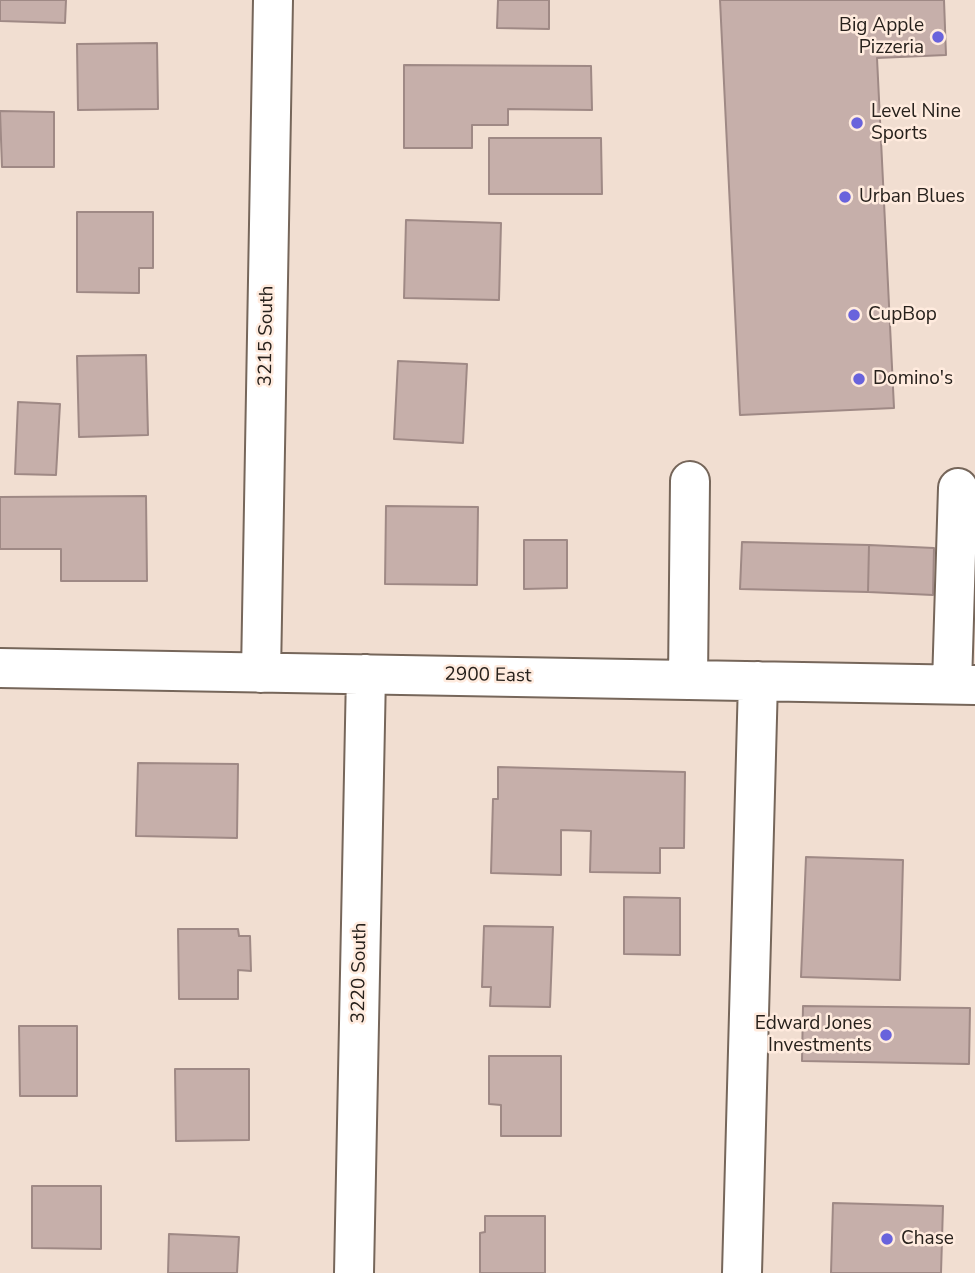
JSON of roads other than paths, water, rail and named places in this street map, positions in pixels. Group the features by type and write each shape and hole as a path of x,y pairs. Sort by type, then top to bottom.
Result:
{"street":[{"name":"3215 South","path":"261,673 273,0"},
{"path":"688,680 690,481"},
{"path":"958,488 964,684"},
{"name":"2900 East","path":"0,668 964,684"},
{"name":"3220 South","path":"354,1273 366,674"},
{"path":"742,1273 758,681"}],"place":[{"name":"Big Apple Pizzeria","path":"938,37"},
{"name":"Level Nine Sports","path":"857,123"},
{"name":"Urban Blues","path":"845,197"},
{"name":"CupBop","path":"854,315"},
{"name":"Domino's","path":"859,379"},
{"name":"Edward Jones Investments","path":"886,1035"},
{"name":"Chase","path":"887,1239"}]}
